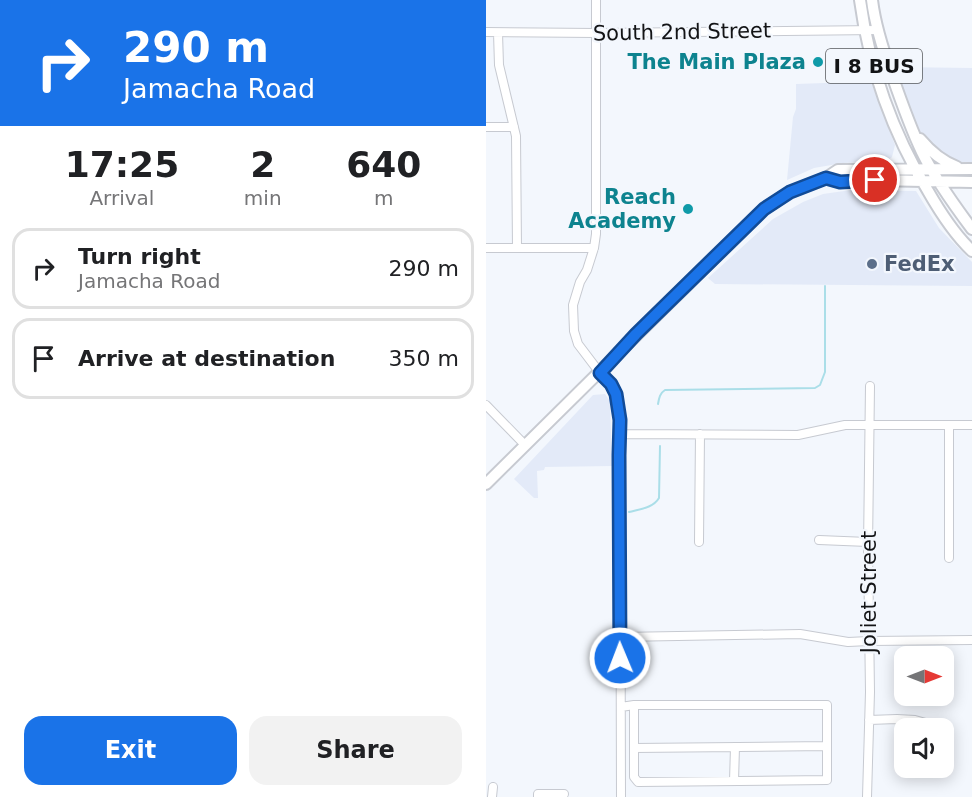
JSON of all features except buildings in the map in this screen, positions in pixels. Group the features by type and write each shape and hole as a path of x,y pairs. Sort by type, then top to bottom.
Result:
{"main road":[{"name":"I 8 BUS","path":"860,0 880,86 904,147 939,210 972,251"},
{"name":"I 8 BUS","path":"872,0 891,74 912,129 923,154 955,207 972,229"},
{"path":"912,129 937,157 960,169"},
{"path":"889,170 904,147"},
{"path":"486,484 764,209 790,192 826,178 838,170 972,169"},
{"path":"826,178 840,182 875,180 970,182"},
{"path":"955,207 956,194 961,185 970,182"}],"street":[{"path":"596,0 596,234 587,270 580,282 573,305 574,331 578,344 611,384 620,411 621,797"},
{"name":"South 2nd Street","path":"486,32 878,30"},
{"path":"498,33 499,65 516,136 517,248"},
{"path":"486,127 514,128"},
{"path":"486,248 594,248"},
{"name":"Joliet Street","path":"867,797 870,692 868,542 870,386"},
{"path":"486,405 525,445"},
{"path":"620,434 798,435 845,424 972,425"},
{"path":"949,425 949,558"},
{"path":"699,542 700,434"},
{"path":"819,540 868,542"},
{"path":"620,637 800,634 848,642 972,640"},
{"path":"621,707 634,705 827,705 827,780 638,782 634,777 634,705"},
{"path":"869,720 894,719"},
{"path":"634,748 827,746"},
{"path":"734,781 735,747"},
{"path":"492,797 493,787"},
{"path":"538,797 538,794 564,794"}],"shaded area":[{"path":"895,67 972,68 972,162 940,162 923,145"},
{"path":"870,79 895,145 892,157 888,160 843,163 814,168 787,180 793,117 796,109 796,84 853,82"},
{"path":"851,190 916,191 939,228 972,262 972,286 715,284 708,278 773,219 823,194"},
{"path":"605,394 610,401 612,466 545,467 544,470 537,471 538,498 534,498 514,479 593,395"}],"waterway":[{"path":"658,404 665,390 815,388 820,385 825,372 825,286"},
{"path":"629,512 650,506 659,498 660,446"}],"place":[{"name":"The Main Plaza","path":"818,62"},
{"name":"Reach Academy","path":"688,209"},
{"name":"FedEx","path":"872,264"}],"route":[{"path":"620,658 619,405 611,384 600,373 636,334 764,209 790,192 826,178 840,182 875,180"}]}
